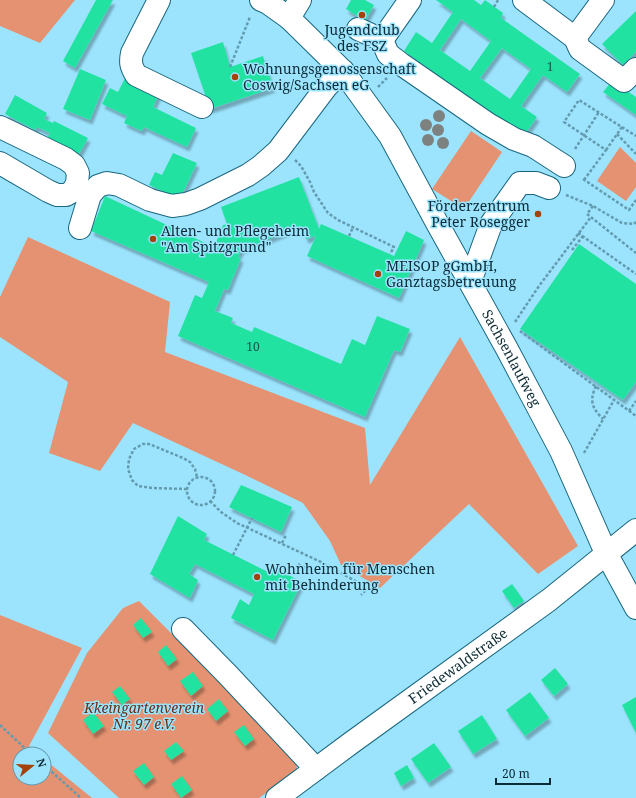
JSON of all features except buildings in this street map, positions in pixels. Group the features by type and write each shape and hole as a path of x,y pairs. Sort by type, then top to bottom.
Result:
{"street":[{"path":"159,0 132,53 130,61 132,68 136,75 202,107"},
{"path":"382,40 410,0"},
{"path":"524,0 575,38 580,49 624,81 636,69"},
{"path":"575,38 603,0"},
{"name":"Sachsenlaufweg","path":"257,6 268,3 295,9 344,72 390,136 507,349 561,451 594,506 606,553 636,608"},
{"path":"358,29 382,40 388,54 488,124 514,139 533,146 564,166"},
{"path":"0,164 57,195 66,195 85,187 98,186 107,183 119,185 150,200 172,206 186,204 200,199 248,175 272,157 327,86 344,72"},
{"path":"0,127 66,159 74,165 90,195 80,228"},
{"path":"470,282 491,224 520,183 536,183 549,188"},
{"name":"Friedewaldstraße","path":"277,798 549,600 636,530"},
{"path":"183,628 316,769"}],"path":[{"path":"494,7 498,0"},
{"path":"230,67 257,6"},
{"path":"359,93 372,92 401,64"},
{"path":"606,150 564,122 579,100 636,136"},
{"path":"584,135 599,112"},
{"path":"584,180 622,127"},
{"path":"618,134 636,154"},
{"path":"282,146 300,166 328,213 394,247 390,254"},
{"path":"564,166 629,210 636,200"},
{"path":"549,188 593,206 622,223 634,224 636,222"},
{"path":"593,206 587,214 636,253"},
{"path":"513,326 539,286 590,217"},
{"path":"349,236 353,227"},
{"path":"578,233 636,274"},
{"path":"572,250 582,236"},
{"path":"519,330 636,416"},
{"path":"596,386 592,394 592,401 595,410 603,419"},
{"path":"584,452 614,400"},
{"path":"629,411 636,401"},
{"path":"187,489 138,486 132,480 128,469 129,458 134,449 143,444 149,444 183,458 190,462 197,478"},
{"path":"202,477 206,478 214,487 213,497 210,501 198,505 190,500 187,494 187,489 188,485 193,480 202,477"},
{"path":"210,501 221,512 246,528 321,562 368,588 361,595"},
{"path":"234,555 252,518"},
{"path":"282,544 286,535"},
{"path":"298,564 313,572 318,571 327,565"},
{"path":"0,725 22,746"},
{"path":"52,772 81,798"}],"green space":[{"path":"0,0 75,0 40,43 0,26"},
{"path":"471,131 502,152 464,209 432,189"},
{"path":"620,147 636,163 636,187 626,201 597,181"},
{"path":"28,237 170,302 165,352 365,428 370,485 460,337 578,546 538,574 469,504 380,588 341,565 330,541 303,503 133,423 100,471 49,453 68,382 0,337 0,297"},
{"name":"Kkeingartenverein Nr. 97 e.V.","path":"139,601 296,758 297,771 259,798 119,798 48,733 87,653 123,608"},
{"path":"0,615 82,648 29,746 12,746 12,786 52,786 52,766 92,798 0,798"}],"place":[{"name":"Jugendclub des FSZ","path":"362,15"},
{"name":"Wohnungsgenossenschaft Coswig/Sachsen eG","path":"235,77"},
{"name":"Förderzentrum Peter Rosegger","path":"538,214"},
{"name":"Alten- und Pflegeheim \"Am Spitzgrund\"","path":"153,239"},
{"name":"MEISOP gGmbH, Ganztagsbetreuung","path":"378,274"},
{"name":"Wohnheim für Menschen mit Behinderung","path":"257,577"}]}
